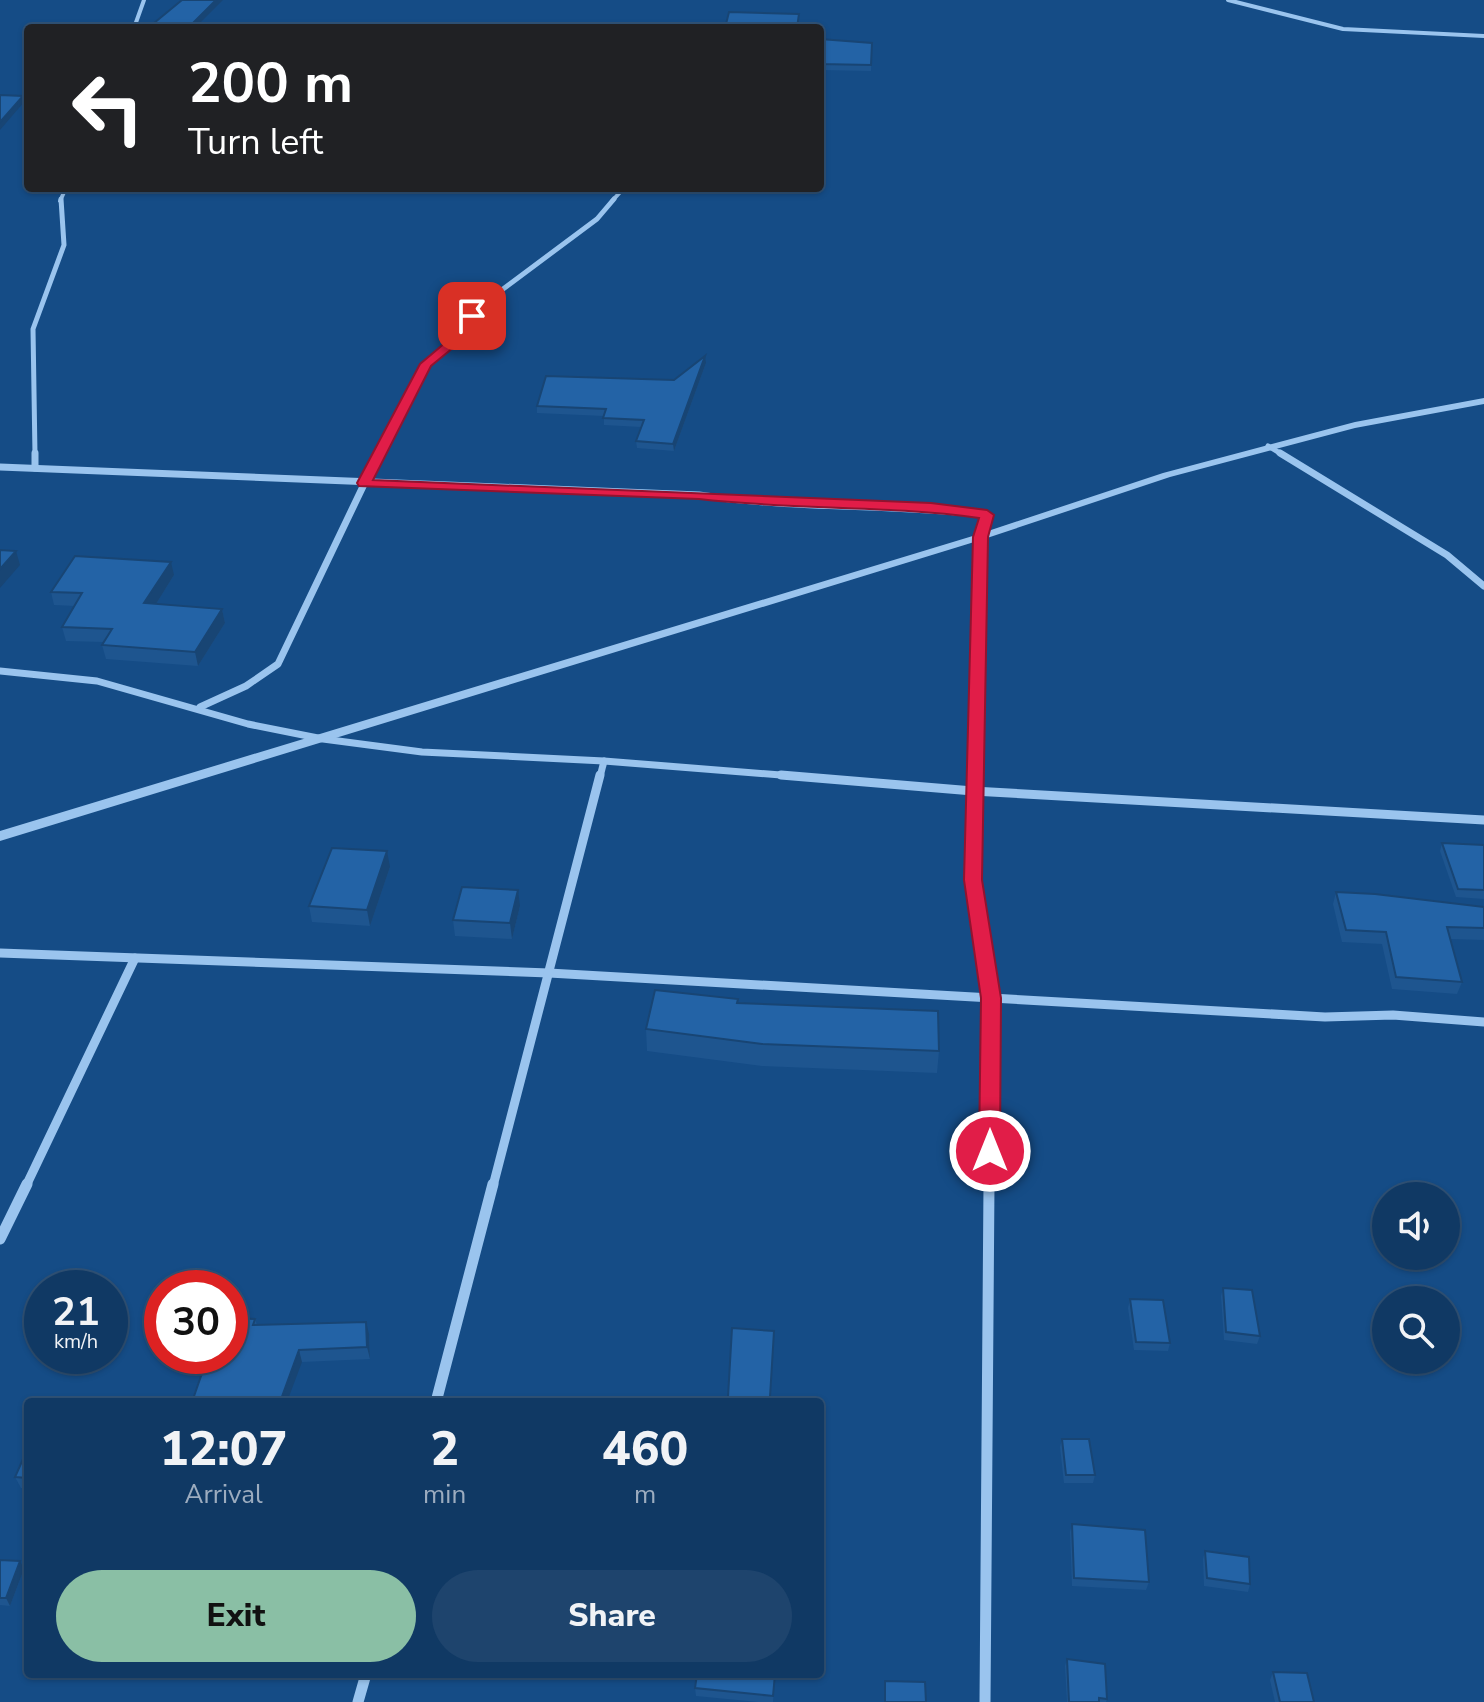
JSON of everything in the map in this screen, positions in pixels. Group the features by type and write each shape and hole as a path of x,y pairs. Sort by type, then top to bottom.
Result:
{"street":[{"path":"135,24 144,0"},
{"path":"1228,0 1343,29 1484,36"},
{"path":"35,468 33,329 36,310 66,240 59,213 62,192"},
{"path":"200,708 246,686 278,664 364,483 426,364 450,344 483,304 597,219 621,192"},
{"path":"0,836 980,537 1117,490 1349,425 1484,401"},
{"path":"1268,446 1447,555 1484,586"},
{"path":"0,467 931,507 987,515 980,537 973,791 973,880 991,998 985,1702"},
{"path":"0,671 97,681 248,724 323,739 422,752 604,761 973,791 1484,820"},
{"path":"437,1398 604,761"},
{"path":"0,953 549,973 1325,1017 1393,1015 1484,1022"},
{"path":"0,1239 135,958"},
{"path":"358,1702 365,1678"}],"building":[{"path":"182,0 216,0 192,24 153,24"},
{"path":"729,12 799,14 798,24 726,24"},
{"path":"824,39 872,43 871,65 824,64"},
{"path":"0,95 23,96 0,122"},
{"path":"705,356 673,444 636,441 644,420 603,418 606,409 537,406 546,376 674,380"},
{"path":"0,550 16,551 0,569"},
{"path":"75,556 171,562 144,603 222,609 195,652 102,645 112,629 62,627 82,593 51,592"},
{"path":"1442,843 1484,845 1484,890 1458,889"},
{"path":"332,848 387,851 367,910 309,906"},
{"path":"462,887 518,890 510,923 453,920"},
{"path":"1336,892 1484,907 1484,928 1447,927 1462,982 1396,977 1386,932 1346,930"},
{"path":"655,990 738,999 737,1003 938,1011 939,1051 762,1044 646,1029"},
{"path":"1223,1288 1252,1290 1260,1336 1226,1332"},
{"path":"1130,1299 1163,1300 1170,1343 1136,1342"},
{"path":"248,1319 255,1319 253,1325 366,1322 367,1347 299,1350 281,1398 193,1398 202,1374 248,1374"},
{"path":"732,1328 774,1331 770,1397 728,1397"},
{"path":"1062,1439 1089,1439 1095,1475 1066,1475"},
{"path":"24,1457 24,1478 15,1477"},
{"path":"1072,1524 1145,1530 1149,1582 1074,1578"},
{"path":"1205,1551 1249,1557 1250,1584 1207,1578"},
{"path":"0,1560 20,1561 6,1598 0,1598"},
{"path":"1067,1659 1105,1664 1107,1699 1069,1702"},
{"path":"1273,1672 1307,1673 1314,1702 1280,1702"},
{"path":"696,1678 775,1678 773,1696 695,1688"},
{"path":"885,1681 925,1682 926,1702 885,1702"}],"route":[{"path":"472,316 450,344 426,364 364,483 699,495 754,502 931,507 987,515 980,537 973,880 991,998 990,1151"}]}
